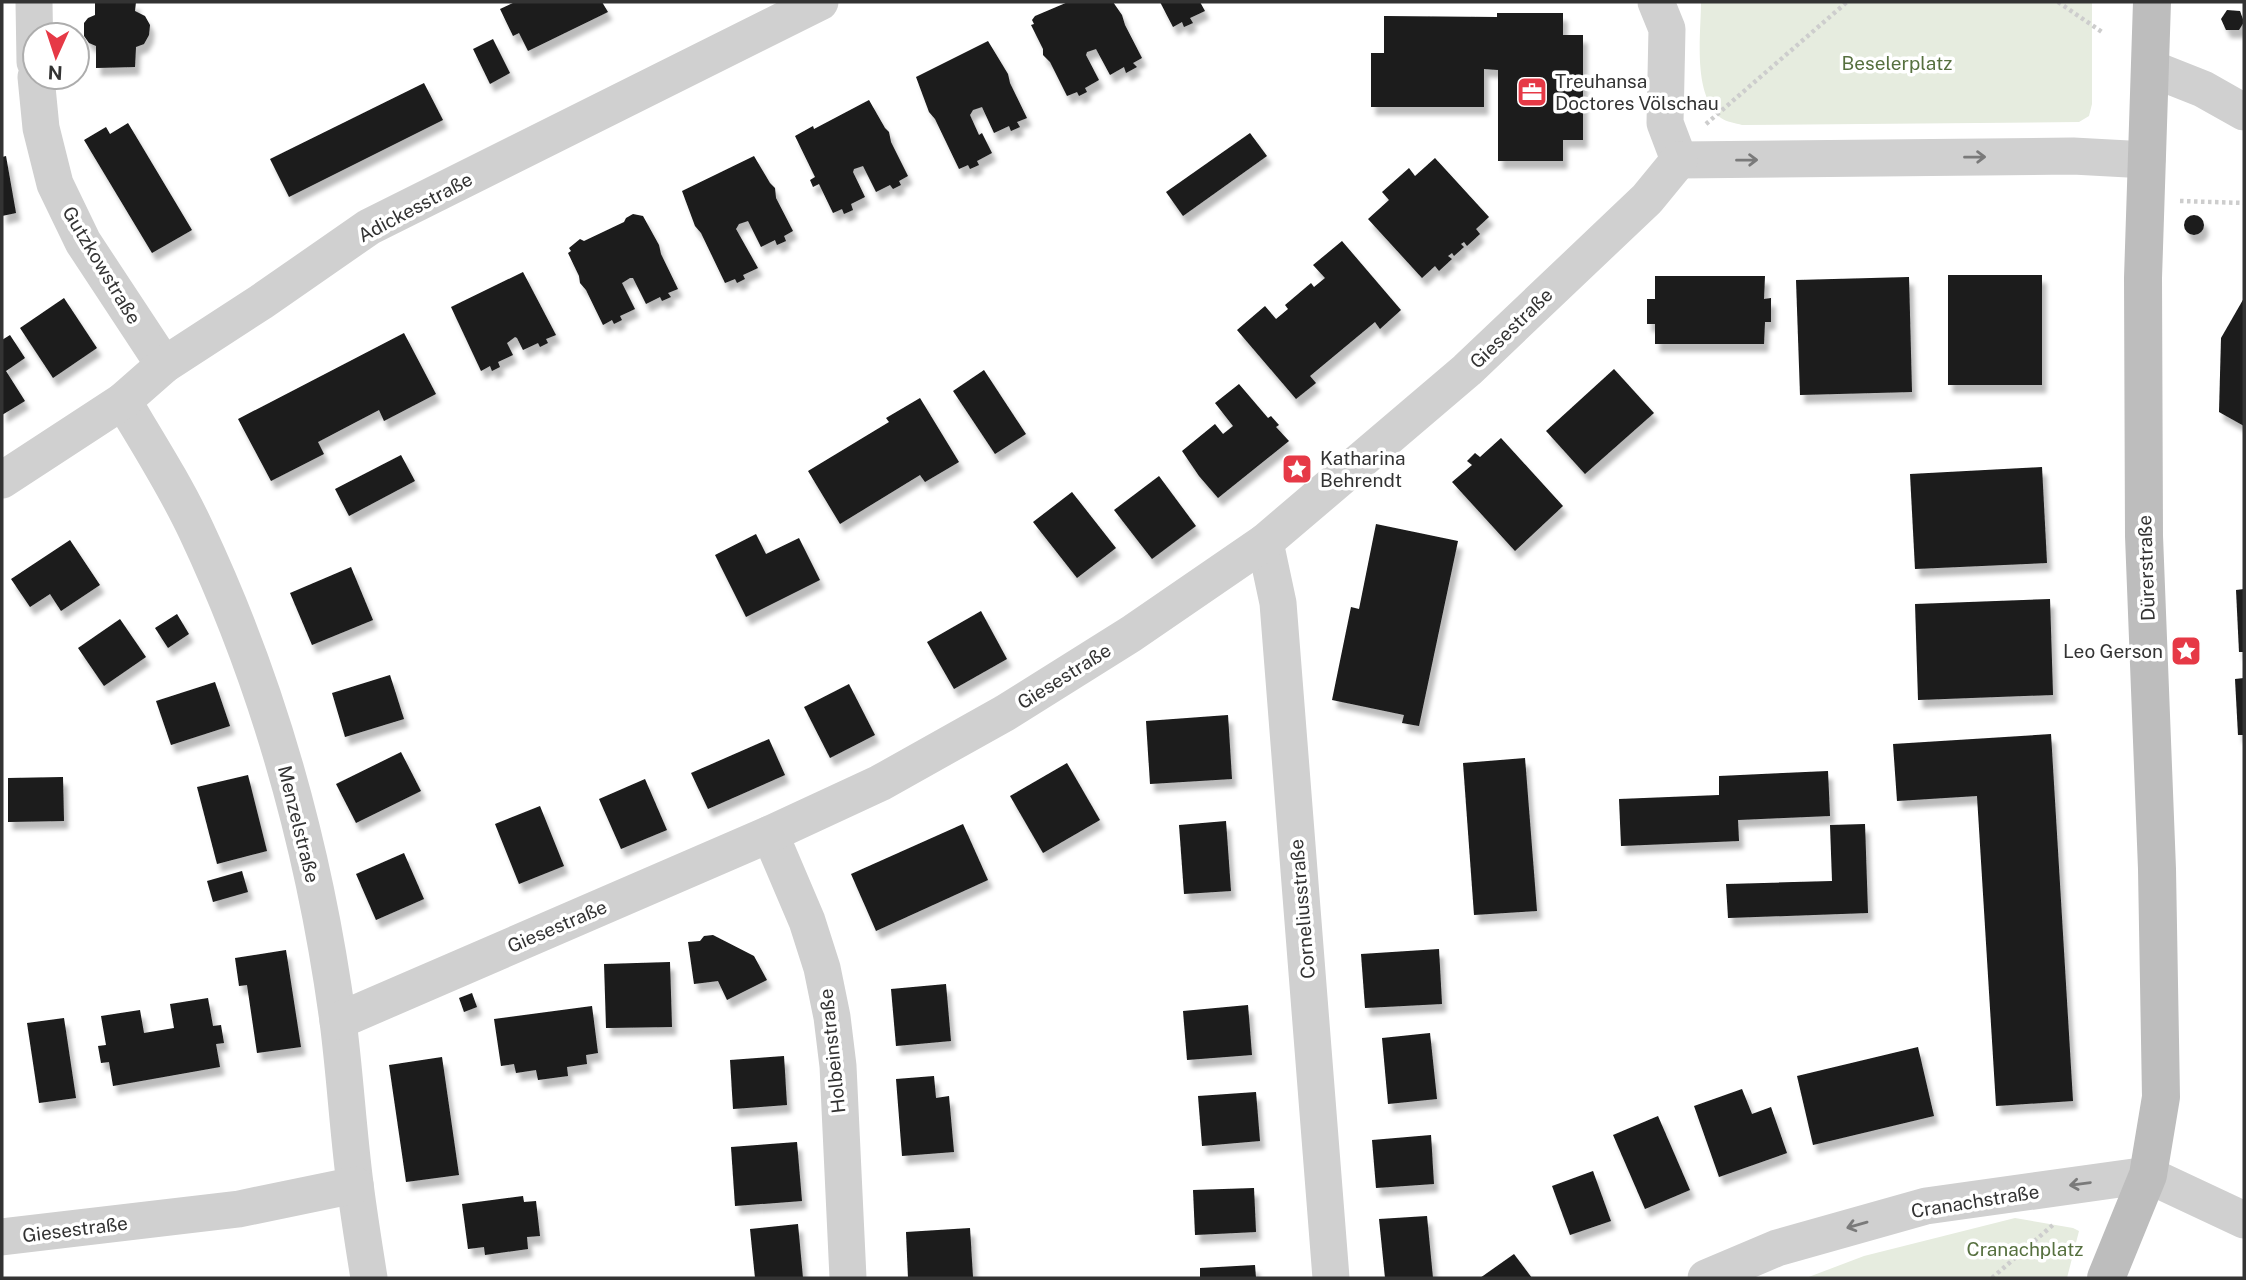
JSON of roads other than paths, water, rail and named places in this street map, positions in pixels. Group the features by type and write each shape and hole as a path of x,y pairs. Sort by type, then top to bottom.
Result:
{"main road":[{"name":"Dürerstraße","path":"2106,1278 2148,1175 2161,1097 2157,869 2144,536 2143,278 2152,2"}],"street":[{"path":"34,2 34,21"},
{"path":"1656,2 1667,29 1665,122 1679,160 2073,156 2147,160"},
{"name":"Adickesstraße","path":"2,480 123,401 164,365 369,227 802,5"},
{"path":"2150,68 2203,89 2244,111"},
{"name":"Gutzkowstraße","path":"37,91 41,128 55,184 83,242 164,365"},
{"name":"Giesestraße","path":"338,1021 770,834 880,783 1005,713 1130,634 1265,541 1466,370 1647,199 1679,160"},
{"name":"Menzelstraße","path":"123,401 194,527 231,610 267,708 305,843 338,1021 355,1185 369,1278"},
{"name":"Corneliusstraße","path":"1265,541 1278,603 1331,1278"},
{"name":"Holbeinstraße","path":"770,834 807,921 822,968 832,1017 838,1066 848,1278"},
{"path":"2148,1175 2244,1220"},
{"name":"Cranachstraße","path":"1706,1278 1777,1248 1926,1206 2148,1175"},
{"name":"Giesestraße","path":"2,1237 239,1209 355,1185"}],"place":[{"name":"Treuhansa Doctores Völschau","path":"1532,92"},
{"name":"Katharina Behrendt","path":"1297,469"},
{"name":"Leo Gerson","path":"2186,651"}],"park label":[{"name":"Beselerplatz","path":"1897,63"},
{"name":"Cranachplatz","path":"2025,1249"}]}
